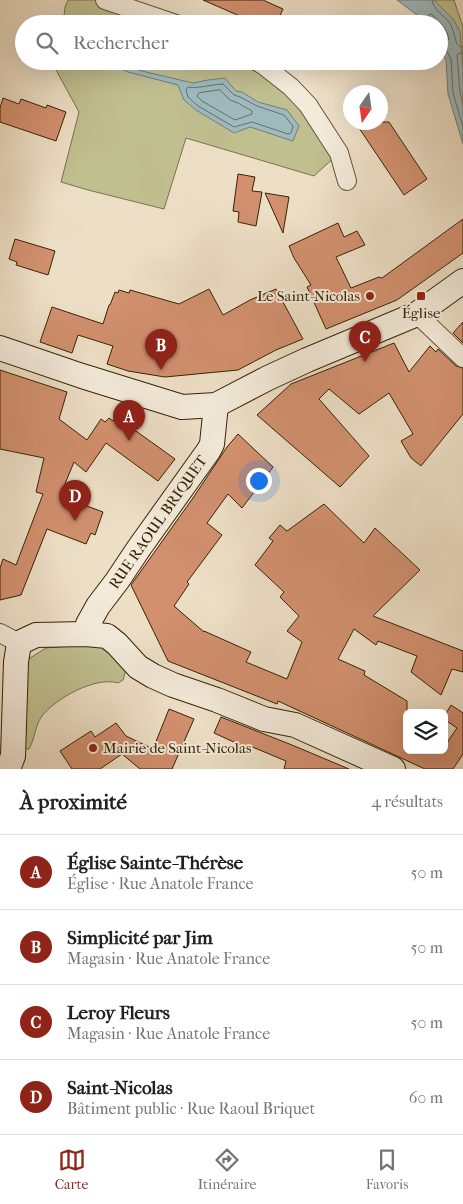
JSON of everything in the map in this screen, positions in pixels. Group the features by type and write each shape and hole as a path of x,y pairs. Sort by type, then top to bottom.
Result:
{"street":[{"path":"105,0 149,15"},
{"path":"270,70 291,86 308,105 339,152 347,182"},
{"path":"0,348 182,407 216,406 268,378 307,360 417,314 463,282"},
{"path":"417,314 463,358"},
{"name":"RUE RAOUL BRIQUET","path":"86,634 88,624 98,606 209,450 212,444 216,406"},
{"path":"11,763 16,662 9,638 86,634 107,636 138,667 173,685 218,700 264,719 295,725 393,769"}],"shaded area":[{"path":"68,0 105,0 149,15 64,15"},
{"path":"434,0 454,0 463,27 463,64 453,19"},
{"path":"56,70 267,70 339,153 314,176 186,138 164,209 61,182 79,112"},
{"path":"102,643 127,665 123,680 118,683 98,683 87,686 66,696 48,709 42,716 29,749 22,749 23,669 30,658 46,648"}],"water":[{"path":"397,0 434,0 453,19 460,32 463,70 463,144 448,94 448,15 417,15"},
{"path":"123,70 139,70 193,83 225,78 236,91 242,92 258,102 287,110 299,126 293,141 250,127 234,133 196,110 184,100 178,85"}],"building":[{"path":"203,0 263,0 283,9 280,15 237,15"},
{"path":"3,98 19,104 21,99 46,108 47,105 66,112 56,141 0,122 0,108"},
{"path":"389,122 427,179 404,195 360,130 388,130"},
{"path":"238,174 255,177 252,191 262,192 256,226 238,222 239,212 233,211"},
{"path":"265,193 289,197 283,233"},
{"path":"463,219 463,253 397,300 326,329 307,287 311,285 294,258 289,246 338,223 344,237 357,231 365,245 336,257 351,288 379,277 382,278"},
{"path":"15,239 55,251 48,275 16,265 17,262 9,259"},
{"path":"209,289 223,315 250,300 276,289 303,339 276,350 238,370 165,377 128,371 107,364 113,346 78,335 72,353 40,342 52,307 103,324 115,292 118,293 119,290 129,293 130,290 179,304"},
{"path":"463,322 463,343 453,333"},
{"path":"394,343 409,372 430,346 436,352 438,349 456,366 463,368 463,414 421,466 411,458 401,441 413,434 389,393 359,414 329,389 319,399 369,456 340,487 257,415 291,384"},
{"path":"0,370 67,392 59,419 87,440 101,419 105,422 109,418 113,421 120,411 134,420 129,426 175,459 158,481 106,443 86,472 74,462 60,496 103,512 95,535 91,533 86,544 47,529 21,595 0,600 0,568 3,559 16,565 43,494 36,492 44,458 0,449"},
{"path":"238,434 273,467 242,508 228,494 207,523 222,535 187,582 189,584 174,606 204,632 251,652 246,662 287,679 302,642 287,631 299,616 280,597 284,592 255,565 273,541 269,538 280,525 287,531 324,504 364,543 375,528 420,570 373,616 463,651 463,672 452,669 441,695 411,672 417,656 378,641 376,645 354,629 338,659 365,671 364,675 407,701 407,709 403,709 403,754 448,754 448,741 457,728 448,722 448,710 451,705 463,713 463,754 453,769 425,769 278,701 277,704 168,661 131,585"},
{"path":"169,709 194,719 172,769 140,769 122,754 100,769 72,769 60,751 91,731 95,737 116,723 126,736 153,749"},
{"path":"221,717 349,769 284,769 286,761 250,746 249,749 214,733"}],"place":[{"name":"Le Saint-Nicolas","path":"370,296"},
{"name":"Église","path":"421,296"},
{"name":"Leroy Fleurs","path":"365,362"},
{"name":"Simplicité par Jim","path":"161,370"},
{"name":"Église Sainte-Thérèse","path":"129,441"},
{"name":"Saint-Nicolas","path":"75,521"},
{"name":"Mairie de Saint-Nicolas","path":"93,748"}]}
